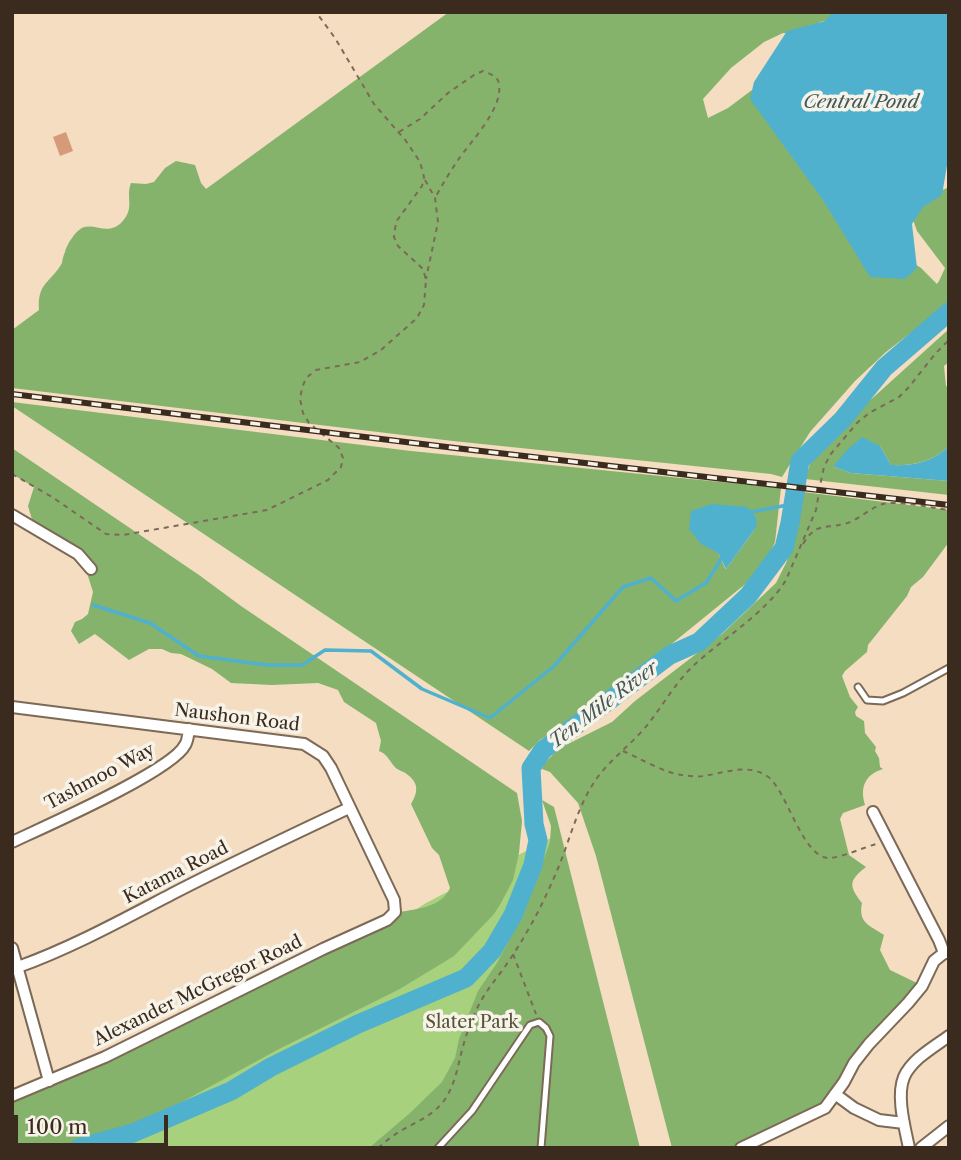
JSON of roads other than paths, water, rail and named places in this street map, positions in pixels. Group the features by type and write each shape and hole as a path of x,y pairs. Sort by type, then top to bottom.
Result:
{"street":[{"path":"12,516 79,554 91,569"},
{"name":"Naushon Road","path":"12,708 304,744 323,756 331,768 394,900 395,912"},
{"name":"Tashmoo Way","path":"12,842 163,766 186,745 189,729"},
{"name":"Katama Road","path":"18,967 349,808"},
{"path":"741,1148 825,1108 854,1063 922,986 934,961 946,953 873,812"},
{"name":"Alexander McGregor Road","path":"12,1096 105,1057 387,920 395,912"},
{"path":"12,948 49,1081"},
{"path":"909,1148 901,1091 905,1076 923,1055 949,1036"},
{"path":"835,1094 854,1108 879,1120 904,1123"},
{"path":"921,1148 949,1126"}],"lane":[{"path":"858,687 867,699 883,701 949,668"},
{"path":"438,1148 472,1111 530,1025 539,1022 547,1028 550,1035 541,1148"}],"water":[{"name":"Central Pond","path":"833,12 949,12 949,154 942,195 923,207 912,224 917,268 905,279 870,277 823,200 750,99 754,82 787,31 825,21"},
{"path":"862,437 880,446 891,465 922,462 949,446 949,481 851,473 834,467"},
{"path":"712,504 747,507 757,519 755,529 726,569 718,553 701,544 689,529 691,511"}],"waterway":[{"name":"Ten Mile River","path":"79,1148 133,1133 231,1091 271,1067 358,1024 466,978 492,951 513,915 533,865 538,840 534,824 531,768 543,750 670,655 699,642 748,596 784,548 800,461 843,419 884,368 949,312"},
{"path":"749,514 793,504"},
{"path":"93,605 150,623 199,656 267,665 302,665 325,650 371,651 422,689 490,718 554,666 623,587 651,578 676,601 706,583 723,556"}],"railway":[{"path":"12,394 949,505"}],"park label":[{"name":"Slater Park","path":"472,1023"}]}
